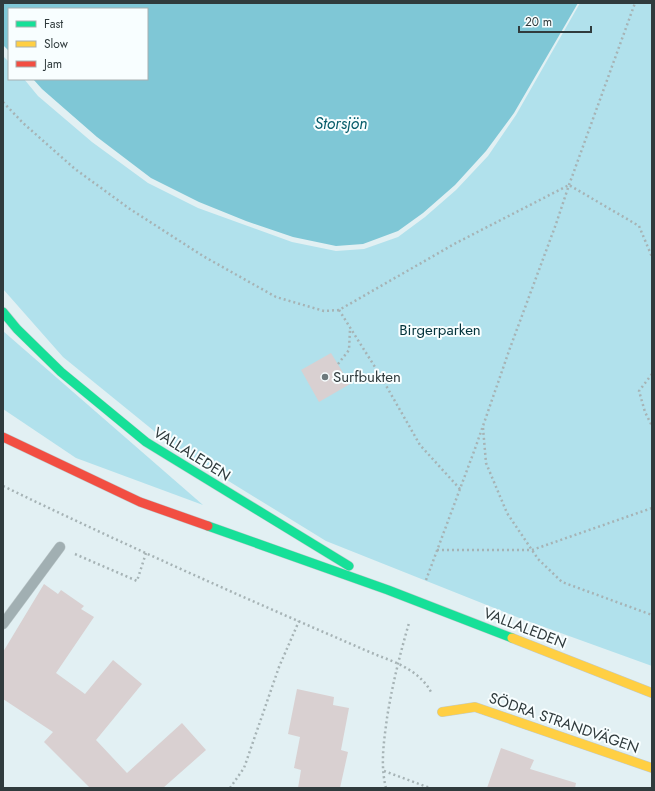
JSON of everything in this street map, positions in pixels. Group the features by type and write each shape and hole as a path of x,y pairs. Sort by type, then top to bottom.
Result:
{"main road":[{"name":"VALLALEDEN","path":"3,312 17,329 61,372 146,442 388,590"},
{"name":"VALLALEDEN","path":"3,437 140,502 388,590 652,693"},
{"name":"SÖDRA STRANDVÄGEN","path":"442,712 475,707 652,768"}],"lane":[{"path":"3,624 60,547"}],"path":[{"path":"425,580 483,426 635,3"},
{"path":"3,102 23,123 76,169 130,209 203,256 276,297 324,311 339,310 456,243 569,185"},
{"path":"569,185 639,226 652,257"},
{"path":"339,310 380,375 420,445 460,489"},
{"path":"338,364 349,350 350,328"},
{"path":"652,374 639,391 645,412 652,426"},
{"path":"483,426 486,463 507,513 538,559 562,582 652,615"},
{"path":"3,486 77,522 146,553 398,663 426,682 442,712"},
{"path":"437,550 532,550 652,508"},
{"path":"60,547 137,581 146,553"},
{"path":"230,788 244,768 279,667 299,621"},
{"path":"386,788 383,744 392,687 409,622"},
{"path":"384,771 430,788"}],"green space":[{"name":"Birgerparken","path":"580,3 652,3 652,666 522,619 326,541 175,448 63,357 3,289 3,56 8,61 8,80 25,80 38,96 92,142 148,183 198,208 292,242 336,251 364,249 398,237 425,217 456,190 488,156 516,115"},
{"path":"3,331 203,505 76,458 3,409"}],"water":[{"name":"Storsjön","path":"3,3 578,3 514,113 486,151 455,185 423,213 398,231 363,244 336,246 293,237 246,221 199,202 151,178 97,137 42,89 34,80 148,80 148,8 8,8 8,50 3,45"}],"building":[{"name":"Surfbukten","path":"331,353 350,384 319,402 301,370"},
{"path":"44,584 58,594 61,590 84,606 81,609 94,617 56,673 85,694 113,660 142,684 96,740 127,773 182,723 206,750 163,788 90,788 44,742 53,732 3,699 3,652"},
{"path":"297,689 334,697 333,705 349,708 341,750 348,752 340,788 298,788 301,770 294,768 300,737 288,734"},
{"path":"501,748 534,760 530,769 576,783 575,788 487,788"}],"traffic: fast":[{"path":"3,312 17,329 61,372 146,442 349,566"},
{"path":"208,526 388,590 512,638"}],"traffic: slow":[{"path":"512,638 652,693"},
{"path":"442,712 475,707 652,768"}],"traffic: jam":[{"path":"3,437 140,502 208,526"}],"place":[{"name":"Surfbukten","path":"325,377"}]}
